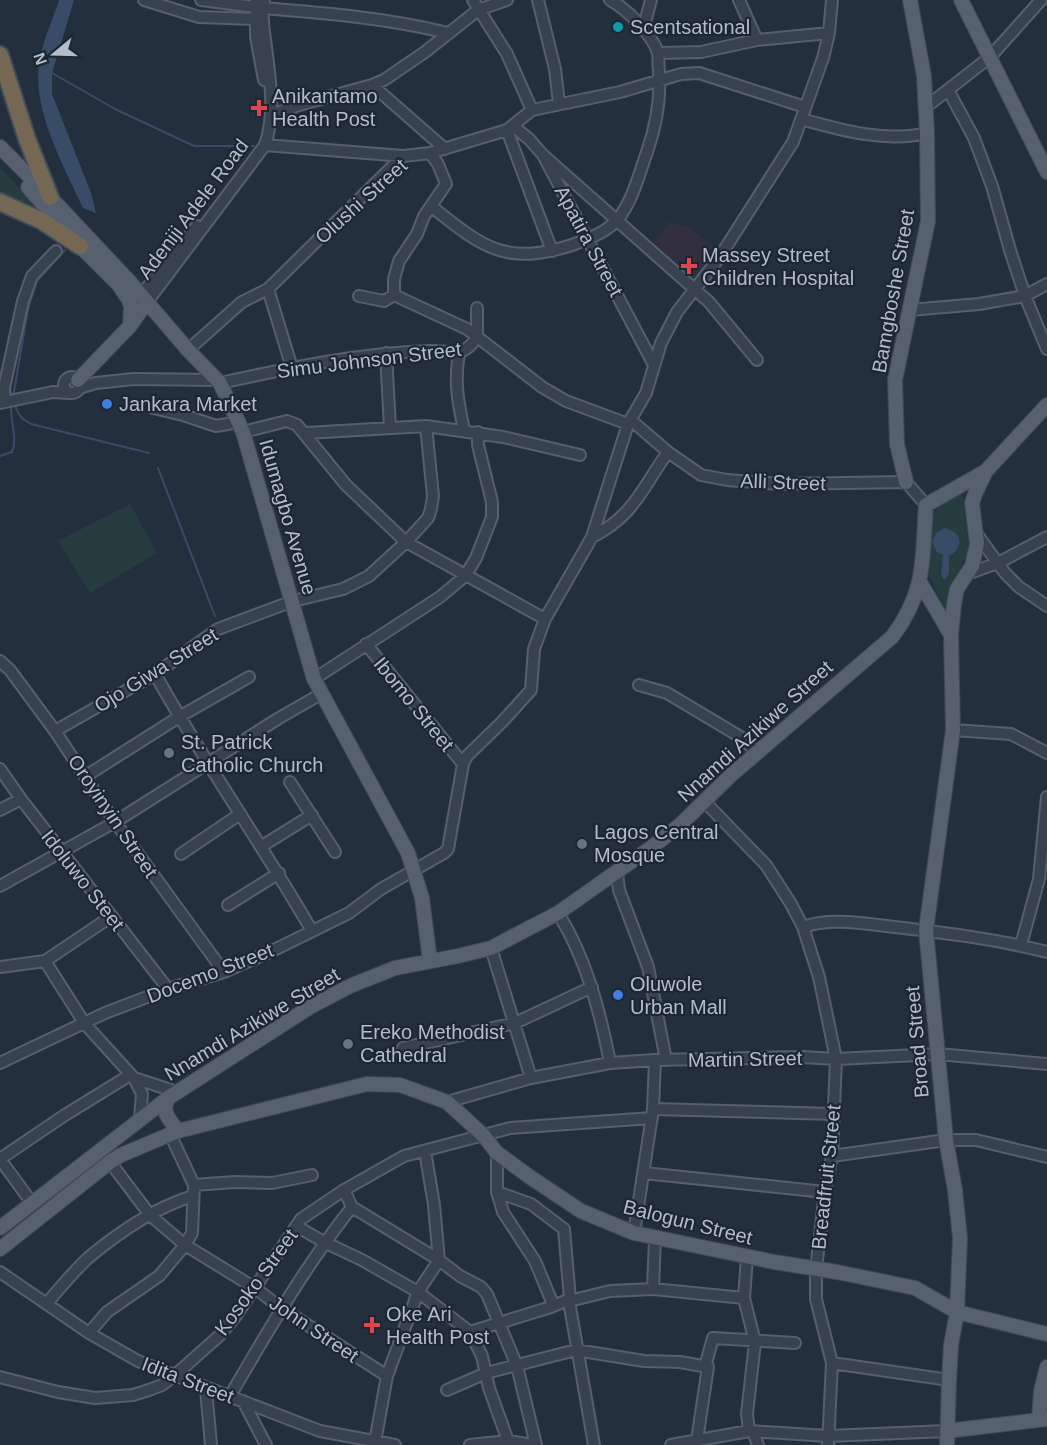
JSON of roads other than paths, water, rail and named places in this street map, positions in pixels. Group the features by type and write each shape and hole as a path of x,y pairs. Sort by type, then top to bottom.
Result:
{"highway":[{"path":"0,55 27,139 34,171 50,204"},
{"path":"0,202 42,221 80,246"}],"main road":[{"name":"Bamgboshe Street","path":"906,482 897,444 896,380 928,221 924,76 910,0"},
{"path":"961,0 1047,172"},
{"path":"0,147 34,171"},
{"name":"Idumagbo Avenue","path":"0,158 50,204 144,298 188,350 219,381 241,427 314,679 408,853 422,898 430,961"},
{"name":"Idumagbo Avenue","path":"50,204 80,246 125,293 131,307 129,326"},
{"name":"Adeniji Adele Road","path":"76,387 129,326 144,298"},
{"name":"Broad Street","path":"926,505 986,471 1047,405"},
{"name":"Broad Street","path":"947,1438 951,1345 957,1312 960,1238 955,1190 946,1140 926,930 953,730 951,635 957,589 975,556 977,544 972,503 986,471"},
{"name":"Nnamdi Azikiwe Street","path":"0,1228 172,1095 310,1007 350,986 395,968 492,948 558,913 659,842 801,713 892,637 914,603 920,582 926,505"},
{"name":"Broad Street","path":"920,582 951,635"},
{"name":"Balogun Street","path":"3,1246 110,1162 174,1132 367,1084 399,1084 447,1102 484,1136 497,1153 580,1211 634,1233 747,1257 915,1288 957,1312 1047,1334"},
{"path":"172,1095 165,1107 165,1114 174,1132"},
{"path":"947,1438 1043,1419 1046,1377"}],"street":[{"path":"144,0 199,17 255,19"},
{"path":"201,0 260,4 352,15 407,23 448,33"},
{"path":"272,115 384,80 425,52 448,33 475,5 507,0"},
{"path":"538,0 555,69 559,104"},
{"path":"431,206 483,245 523,255 552,251 587,239 602,232 616,220 627,206 651,139 660,100 657,53 643,30 621,6 610,0"},
{"path":"643,30 651,0"},
{"path":"738,0 757,40"},
{"path":"463,764 467,756 531,690 534,649 545,620 592,537 630,423 646,393 661,343 677,312 719,258 793,142 829,33 832,0"},
{"path":"926,107 990,57 1041,0"},
{"name":"Adeniji Adele Road","path":"144,298 259,142 267,113 266,91 256,36 255,19 260,4"},
{"name":"Adeniji Adele Road","path":"144,298 266,145 272,115 272,93 260,4"},
{"path":"475,5 507,54 532,110"},
{"path":"657,53 701,52 757,40 829,33"},
{"name":"Olushi Street","path":"188,350 242,302 268,289 403,156 430,153 510,128 532,110 659,82 681,74 699,73 805,107"},
{"path":"372,85 445,149"},
{"path":"948,90 974,138 1025,296 1047,349"},
{"path":"801,119 844,131 909,138 927,134"},
{"path":"510,128 552,251"},
{"name":"Apatira Street","path":"510,128 529,139 543,155 654,365"},
{"path":"266,145 403,156"},
{"path":"394,295 394,279 399,261 417,234 424,216 446,184 438,164 430,153"},
{"path":"543,155 722,317 757,360"},
{"path":"53,392 69,377 76,387 3,403 4,388 23,301 32,276 56,250"},
{"path":"910,310 979,304 1025,296 1047,285"},
{"path":"268,289 292,368"},
{"path":"359,296 384,301 394,295"},
{"path":"394,295 467,329 542,387 566,401 630,423"},
{"path":"477,308 477,337"},
{"name":"Simu Johnson Street","path":"76,387 134,379 219,381 386,353 459,352 470,347 477,337"},
{"path":"459,352 455,375 456,394 464,430"},
{"path":"386,353 390,428"},
{"path":"153,408 216,426 241,427 287,421 297,425 306,433 319,453 346,485 406,542 545,620"},
{"name":"Alli Street","path":"630,423 701,475 727,480 780,484 906,482"},
{"path":"306,433 426,426 478,432 580,455"},
{"name":"Ojo Giwa Street","path":"55,731 155,674 218,629 293,602 343,589 369,576 406,542 428,518 432,509 433,496 426,426"},
{"path":"314,679 440,597 465,576 481,547 492,517 492,502 478,445 478,432"},
{"path":"592,537 620,520 636,502 668,452"},
{"path":"906,482 926,505"},
{"path":"976,533 1019,587 1047,606"},
{"path":"967,574 998,563 1047,537"},
{"name":"Ibomo Street","path":"366,644 463,764"},
{"name":"Oroyinyin Street","path":"0,662 10,670 55,731 115,822 224,972"},
{"path":"155,674 179,717 279,873 312,931"},
{"path":"86,776 249,676"},
{"path":"639,685 667,693 744,739 757,754"},
{"path":"0,886 115,822 321,694"},
{"path":"953,730 1011,734 1047,753"},
{"name":"Docemo Street","path":"0,1063 105,1013 168,989 224,972 276,950 349,913 381,889 444,853 450,846 463,764"},
{"name":"Idoluwo Steet","path":"0,769 168,989"},
{"path":"290,782 335,852"},
{"path":"1021,945 1039,879 1047,797"},
{"path":"0,810 21,799"},
{"name":"Breadfruit Street","path":"704,801 775,876 803,927 819,977 836,1059 832,1156 825,1192 816,1269 816,1299 832,1363 828,1441"},
{"path":"181,854 240,814"},
{"path":"262,846 312,815"},
{"path":"617,872 619,890 648,967 661,1060 634,1233"},
{"path":"228,905 279,873"},
{"path":"558,913 569,931 592,987 610,1064"},
{"path":"0,967 45,961 112,916"},
{"path":"803,927 813,923 839,922 926,930 1021,945 1047,952"},
{"path":"492,948 531,1078"},
{"path":"45,961 85,1024 132,1077 142,1094 140,1118"},
{"path":"403,1048 515,1023 592,987"},
{"name":"Martin Street","path":"447,1102 531,1078 610,1064 661,1060 802,1057 836,1059 938,1054 1047,1064"},
{"path":"132,1077 172,1095"},
{"path":"32,1203 1,1161 65,1115 132,1077"},
{"name":"Kosoko Street","path":"0,1377 58,1392 95,1398 133,1395 162,1385 219,1336 235,1317 301,1219 344,1190 404,1156 484,1136 499,1129 652,1114 834,1114"},
{"path":"89,1333 107,1312 159,1276 192,1233 194,1185 174,1132"},
{"path":"832,1156 946,1140 976,1140 1047,1157"},
{"path":"375,1442 387,1376 418,1292 439,1260 435,1205 425,1150"},
{"path":"497,1153 497,1192 504,1212 535,1261 552,1302 551,1307"},
{"name":"John Street","path":"110,1162 150,1215 184,1245 255,1288 281,1308 387,1376"},
{"path":"644,1173 825,1192"},
{"path":"194,1185 272,1183 312,1175"},
{"path":"344,1190 352,1207 481,1287 487,1294 518,1366 534,1445 508,1441 470,1445"},
{"path":"497,1192 531,1204 564,1229 569,1300 594,1445"},
{"path":"47,1303 87,1260 150,1215 193,1196"},
{"path":"230,1396 281,1308 324,1242 352,1207"},
{"path":"296,1226 418,1292 470,1332 482,1356 508,1441"},
{"path":"653,1289 655,1238"},
{"path":"747,1257 744,1298 755,1342 747,1414 751,1431 758,1445"},
{"name":"Idita Street","path":"0,1272 89,1333 138,1361 320,1431 395,1445"},
{"path":"470,1332 569,1300 610,1291 653,1289 744,1298"},
{"path":"697,1440 708,1367 706,1363 713,1338 795,1343"},
{"path":"447,1390 486,1373 576,1350 624,1359 680,1362 708,1367"},
{"path":"832,1363 949,1380"},
{"path":"206,1389 211,1445"},
{"path":"243,1401 266,1445"},
{"path":"671,1445 751,1431 828,1441 947,1438"}],"water":[{"path":"59,0 74,0 52,73 52,94 91,193 96,213 83,208 50,135 40,96 38,77 40,58"},
{"path":"944,528 955,533 959,540 957,549 949,556 949,573 946,579 943,579 941,572 943,555 937,552 932,542 936,533"}],"waterway":[{"path":"52,73 115,109 194,146 254,146"},
{"path":"13,397 28,309 37,281 65,250"},
{"path":"15,405 21,416 31,424 149,453"},
{"path":"0,456 12,452 14,447 11,406"},
{"path":"158,468 215,616"}],"place":[{"name":"Scentsational","path":"618,27"},
{"name":"Anikantamo Health Post","path":"259,108"},
{"name":"Massey Street Children Hospital","path":"689,266"},
{"name":"Jankara Market","path":"107,404"},
{"name":"St. Patrick Catholic Church","path":"169,753"},
{"name":"Lagos Central Mosque","path":"582,844"},
{"name":"Oluwole Urban Mall","path":"618,995"},
{"name":"Ereko Methodist Cathedral","path":"348,1044"},
{"name":"Oke Ari Health Post","path":"372,1325"}]}
